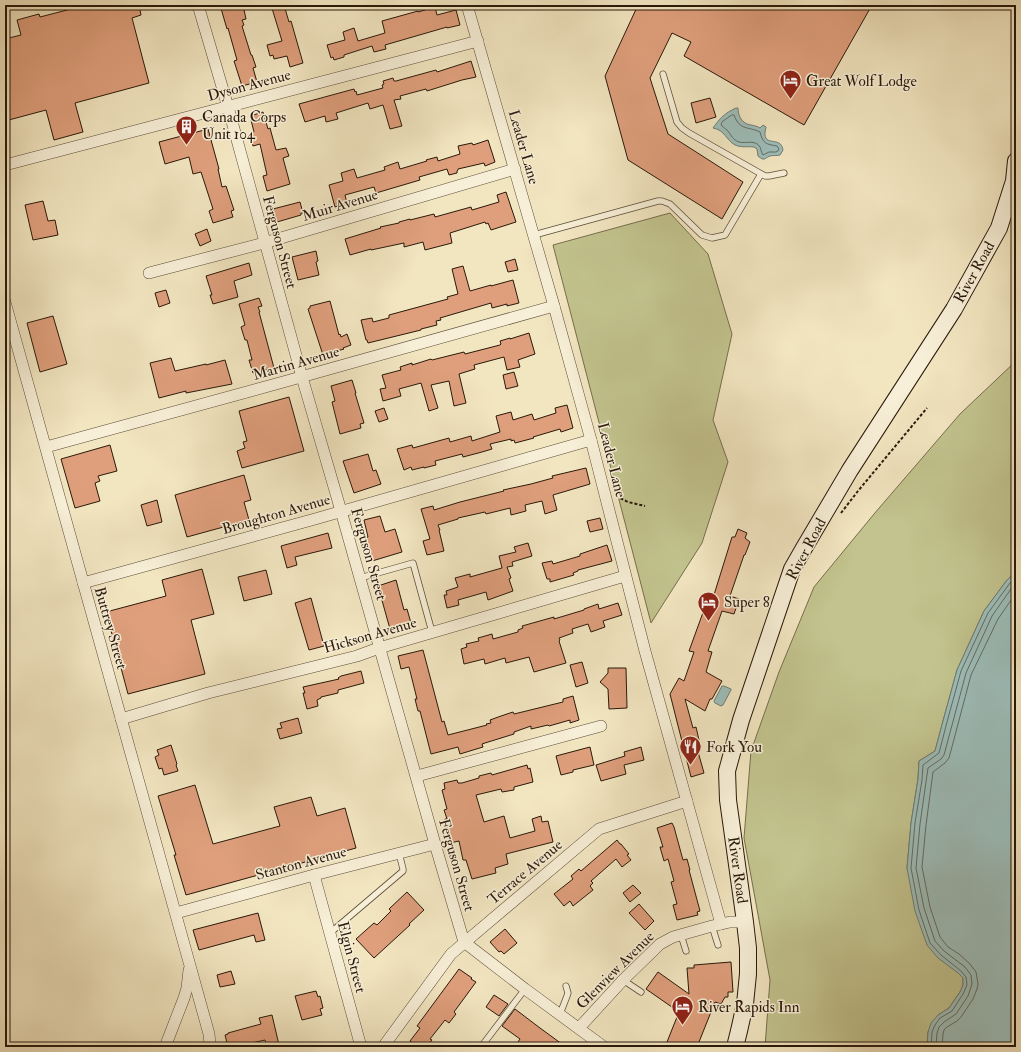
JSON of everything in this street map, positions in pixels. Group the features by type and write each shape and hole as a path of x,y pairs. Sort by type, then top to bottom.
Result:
{"main road":[{"name":"River Road","path":"735,1047 745,1004 748,974 748,948 728,800 727,771 741,720 792,569 850,470 954,309 999,228 1014,181 1016,162"}],"street":[{"name":"Ferguson Street","path":"198,5 228,107 264,243 302,377 464,942"},
{"name":"Leader Lane","path":"467,5 534,235 591,440 625,576 687,800 716,925"},
{"name":"Dyson Avenue","path":"5,165 478,41"},
{"name":"Muir Avenue","path":"149,273 264,243 515,169"},
{"name":"Buttrey Street","path":"5,302 176,913 209,1034 210,1047"},
{"name":"Martin Avenue","path":"46,447 554,306"},
{"name":"Broughton Avenue","path":"83,583 315,520 341,511 591,440"},
{"name":"Hickson Avenue","path":"122,719 208,693 357,656 432,632 625,576"},
{"path":"416,776 601,726"},
{"name":"Terrace Avenue","path":"382,1047 451,954 599,829 687,800"},
{"name":"Stanton Avenue","path":"176,913 435,844"},
{"name":"Elgin Street","path":"314,875 361,1047"},
{"name":"Glenview Avenue","path":"579,1028 660,944 668,939 716,925 730,922 745,922"},
{"path":"464,942 604,1047"},
{"name":"Buttrey Street","path":"165,1047 187,988 189,962"}],"lane":[{"path":"663,74 678,122 682,128 765,176 784,173"},
{"path":"534,235 662,201 670,204 702,235 712,238 725,235 761,174"},
{"path":"360,578 413,563 432,632"},
{"path":"330,934 403,871 399,853"},
{"path":"716,925 718,945"},
{"path":"681,935 686,951"},
{"path":"624,980 641,992"},
{"path":"560,1014 568,993 566,986"},
{"path":"481,1047 525,989"}],"path":[{"path":"839,517 858,491 927,408"},
{"path":"614,495 628,502 645,506"}],"green space":[{"path":"670,213 708,254 732,334 713,420 728,462 702,543 651,623 553,245"},
{"path":"1016,361 1016,572 1007,580 984,611 957,670 935,751 919,761 907,868 950,966 963,978 963,985 949,1008 938,1015 928,1032 927,1047 765,1047 770,980 744,838 751,751 779,672 814,587 874,514 960,414"}],"water":[{"path":"738,108 740,117 745,123 760,128 763,125 766,127 766,138 781,145 783,150 780,155 762,159 758,156 757,149 754,147 735,145 729,141 723,133 713,128 723,116"},
{"path":"1016,572 1016,1047 927,1047 928,1032 931,1023 938,1015 949,1008 960,992 963,985 963,978 938,958 927,945 915,911 907,868 919,761 935,751 957,670 984,611 1007,580"},
{"path":"722,686 731,690 721,706 714,701"}],"building":[{"path":"70,5 139,5 141,15 132,18 149,83 75,103 83,132 54,140 46,110 5,121 5,39 21,35 17,20 39,14 40,17 71,9"},
{"path":"220,5 243,5 246,19 242,20 244,25 242,26 256,67 253,68 257,82 242,86 234,61 237,60"},
{"path":"271,5 284,5 289,22 291,21 303,63 290,67 287,56 274,59 273,55 270,56 267,45 282,41"},
{"name":"Great Wolf Lodge","path":"638,5 872,5 804,125 684,56 691,42 672,33 650,78 668,134 743,182 722,219 628,160 605,76"},
{"path":"435,7 437,15 456,10 460,25 447,27 385,45 386,49 374,52 372,46 344,55 344,57 334,60 333,57 331,58 327,45 345,40 343,32 354,28 358,41 385,33 382,21"},
{"path":"471,61 476,77 427,91 426,89 400,96 401,99 394,100 402,126 390,129 383,105 370,109 368,103 336,113 338,119 326,122 325,116 305,122 299,104 354,89 357,95 383,88 383,81 393,78 394,81 396,81 436,70 437,72"},
{"path":"710,98 716,117 696,123 691,103"},
{"path":"263,112 268,129 270,128 276,150 286,148 289,156 283,158 290,184 267,191 263,176 267,175 260,144 253,146 250,133 254,132 250,116"},
{"path":"208,129 219,169 222,187 226,186 234,210 231,211 233,217 213,223 209,211 213,209 201,172 193,174 189,157 165,164 159,142"},
{"path":"488,140 495,162 485,166 484,163 458,169 457,173 449,175 447,169 419,177 420,180 376,193 374,187 345,195 347,203 335,207 329,185 343,181 341,173 354,169 357,178 385,170 384,167 398,162 400,169 437,157 438,161 460,154 458,146 472,143 473,145"},
{"path":"506,192 516,222 491,230 488,223 486,224 485,222 450,233 452,243 425,250 423,242 404,247 404,243 371,249 350,255 345,239 410,219 434,214 435,217 471,207 472,210 499,202 497,195"},
{"path":"43,201 48,221 55,220 58,235 33,240 25,205"},
{"path":"300,202 303,213 301,213 301,215 277,222 273,209"},
{"path":"207,229 211,241 200,246 195,234"},
{"path":"316,251 318,261 316,262 319,275 298,280 292,257"},
{"path":"515,259 518,270 508,272 505,262"},
{"path":"249,263 252,275 234,281 238,297 213,304 210,295 212,295 206,276"},
{"path":"463,266 470,291 513,280 519,303 507,306 507,304 492,308 491,303 440,318 441,320 436,321 437,325 368,343 361,320 372,318 373,322 389,318 389,315 448,299 447,297 458,294 452,269"},
{"path":"166,290 170,303 159,307 155,293"},
{"path":"259,298 262,306 258,307 259,312 274,368 253,373 249,360 252,360 247,340 245,340 241,327 245,325 239,304"},
{"path":"330,301 339,335 340,334 341,337 347,334 351,345 343,348 344,349 323,355 308,309 310,306"},
{"path":"53,316 67,364 40,372 27,323"},
{"path":"529,333 535,354 518,360 520,367 507,370 504,357 474,365 475,369 459,374 466,403 454,406 449,381 431,385 438,408 429,411 421,383 399,389 401,396 383,401 380,389 386,388 382,375 401,370 400,367 412,363 412,365 431,359 464,352 465,354 500,345 500,341"},
{"path":"171,358 175,371 225,360 232,384 186,393 186,391 159,398 150,363"},
{"path":"514,372 518,386 506,389 503,375"},
{"path":"352,380 364,423 360,424 361,428 340,434 332,402 335,401 331,386"},
{"path":"289,397 304,451 242,468 237,451 245,448 243,442 247,441 239,411"},
{"path":"567,405 573,428 561,432 560,429 515,443 514,440 511,441 511,439 490,444 492,449 463,457 462,454 435,461 436,465 412,470 411,467 404,470 397,449 412,445 413,448 449,438 450,442 471,436 472,441 500,432 496,416 511,412 513,420 532,414 534,420 556,413 555,408"},
{"path":"384,408 388,419 379,422 375,411"},
{"path":"110,445 117,471 98,476 100,481 95,483 100,501 75,508 61,459"},
{"path":"368,454 373,471 376,470 381,484 354,493 343,461"},
{"path":"586,468 590,484 553,495 557,510 545,514 542,501 525,505 526,511 511,515 510,508 486,514 485,512 458,518 438,525 444,551 427,555 423,541 430,539 421,509 433,506 434,510 504,491 503,490 553,478 552,476"},
{"path":"244,475 251,500 244,502 249,520 187,537 175,495"},
{"path":"157,500 162,522 147,526 141,505"},
{"path":"380,516 385,532 395,529 402,552 372,561 365,538 368,537 364,520"},
{"path":"600,518 603,529 590,532 587,521"},
{"path":"738,529 747,533 745,538 750,542 730,596 739,599 734,614 722,611 708,651 712,652 706,672 722,681 712,699 710,699 705,711 685,699 693,728 696,727 699,740 695,741 704,773 691,777 670,694 679,678 684,681 694,652 689,651 709,596 713,598 732,537 735,537"},
{"path":"328,533 332,548 295,557 297,565 287,568 281,546"},
{"path":"528,543 532,556 512,562 513,566 507,567 511,578 509,579 513,591 488,600 486,592 458,600 459,605 447,608 444,595 447,595 446,591 458,587 455,578 470,574 470,577 502,568 499,556 516,552 514,547"},
{"path":"607,545 612,561 578,570 573,573 574,575 550,582 550,579 547,579 542,563 552,561 553,564 580,556 580,554"},
{"path":"202,569 214,614 191,620 205,674 128,694 106,612 166,596 162,580"},
{"path":"266,570 272,594 244,601 238,577"},
{"path":"396,580 404,610 407,609 411,623 390,629 378,586"},
{"path":"311,598 324,646 309,650 295,603"},
{"path":"618,603 622,615 603,621 605,627 591,632 588,624 572,629 573,633 559,638 566,663 534,672 529,657 506,663 505,658 485,664 484,659 464,664 461,649 467,647 466,644 479,641 478,638 492,634 493,639 518,632 518,630 523,628 522,626 554,617 554,619 598,604 599,609"},
{"path":"423,650 442,722 444,721 448,735 487,725 486,724 491,723 490,720 513,712 514,714 563,702 563,699 573,696 579,720 570,723 570,720 531,729 531,726 514,732 514,734 482,744 483,747 460,754 458,747 431,754 420,711 418,711 415,699 417,699 409,667 401,669 398,656"},
{"path":"582,662 588,683 576,687 570,665"},
{"path":"608,668 626,668 627,708 609,709 608,689 600,682 608,673"},
{"path":"361,671 364,683 338,690 338,693 321,697 317,700 318,706 307,709 303,687 339,679 338,678 341,676"},
{"path":"298,718 302,733 280,739 277,729 282,728 280,723"},
{"path":"171,745 178,771 164,775 162,768 159,769 155,757 159,755 157,750"},
{"path":"590,747 594,765 573,770 573,772 561,775 556,756"},
{"path":"641,747 644,760 624,765 626,774 601,781 596,765 625,756 624,752"},
{"path":"527,765 528,769 530,768 533,782 514,787 514,790 502,792 501,789 476,795 484,822 504,816 510,838 535,831 532,819 541,816 542,822 548,821 553,842 506,854 508,864 495,868 496,873 472,879 466,860 463,860 459,841 450,843 445,819 447,819 444,810 447,809 442,790 445,789 444,783 457,780 458,783 462,783 479,778 479,776 491,773 492,775"},
{"path":"195,785 213,844 280,826 274,807 311,797 317,816 345,808 356,848 186,895 174,855 176,855 158,796"},
{"path":"672,823 683,860 687,859 700,911 697,912 698,915 677,920 673,905 677,904 671,882 674,881 668,859 664,861 660,847 663,847 657,828"},
{"path":"617,840 629,854 627,855 631,860 622,867 616,859 591,881 593,883 590,886 593,890 573,906 570,901 564,906 554,894 573,879 571,876 579,869 581,871"},
{"path":"633,885 641,893 630,902 623,893"},
{"path":"407,892 424,910 374,958 356,939 374,923 377,925 391,911 389,909"},
{"path":"639,904 654,921 645,930 629,913"},
{"path":"258,913 265,940 256,942 254,935 199,950 193,930"},
{"path":"505,929 517,943 504,954 501,951 499,952 490,942"},
{"path":"731,962 733,992 728,992 728,997 725,997 721,1004 715,1002 697,1047 665,1047 679,1012 646,989 658,972 689,994 687,968 694,968 694,965"},
{"path":"459,969 476,982 454,1012 456,1014 449,1023 445,1020 430,1039 432,1040 426,1047 418,1047 410,1041 420,1028 417,1026"},
{"path":"231,971 235,984 220,987 217,975"},
{"path":"316,991 318,997 320,996 323,1008 320,1009 322,1015 302,1020 295,996"},
{"path":"494,995 508,1004 499,1016 486,1007"},
{"path":"515,1009 566,1047 524,1047 518,1042 520,1039 502,1026"},
{"path":"272,1015 279,1045 267,1047 265,1040 243,1045 244,1047 228,1047 225,1035 261,1024 259,1018"}],"place":[{"name":"Great Wolf Lodge","path":"791,100"},
{"name":"Canada Corps Unit 104","path":"186,146"},
{"name":"Super 8","path":"708,622"},
{"name":"Fork You","path":"690,766"},
{"name":"River Rapids Inn","path":"683,1026"}]}
